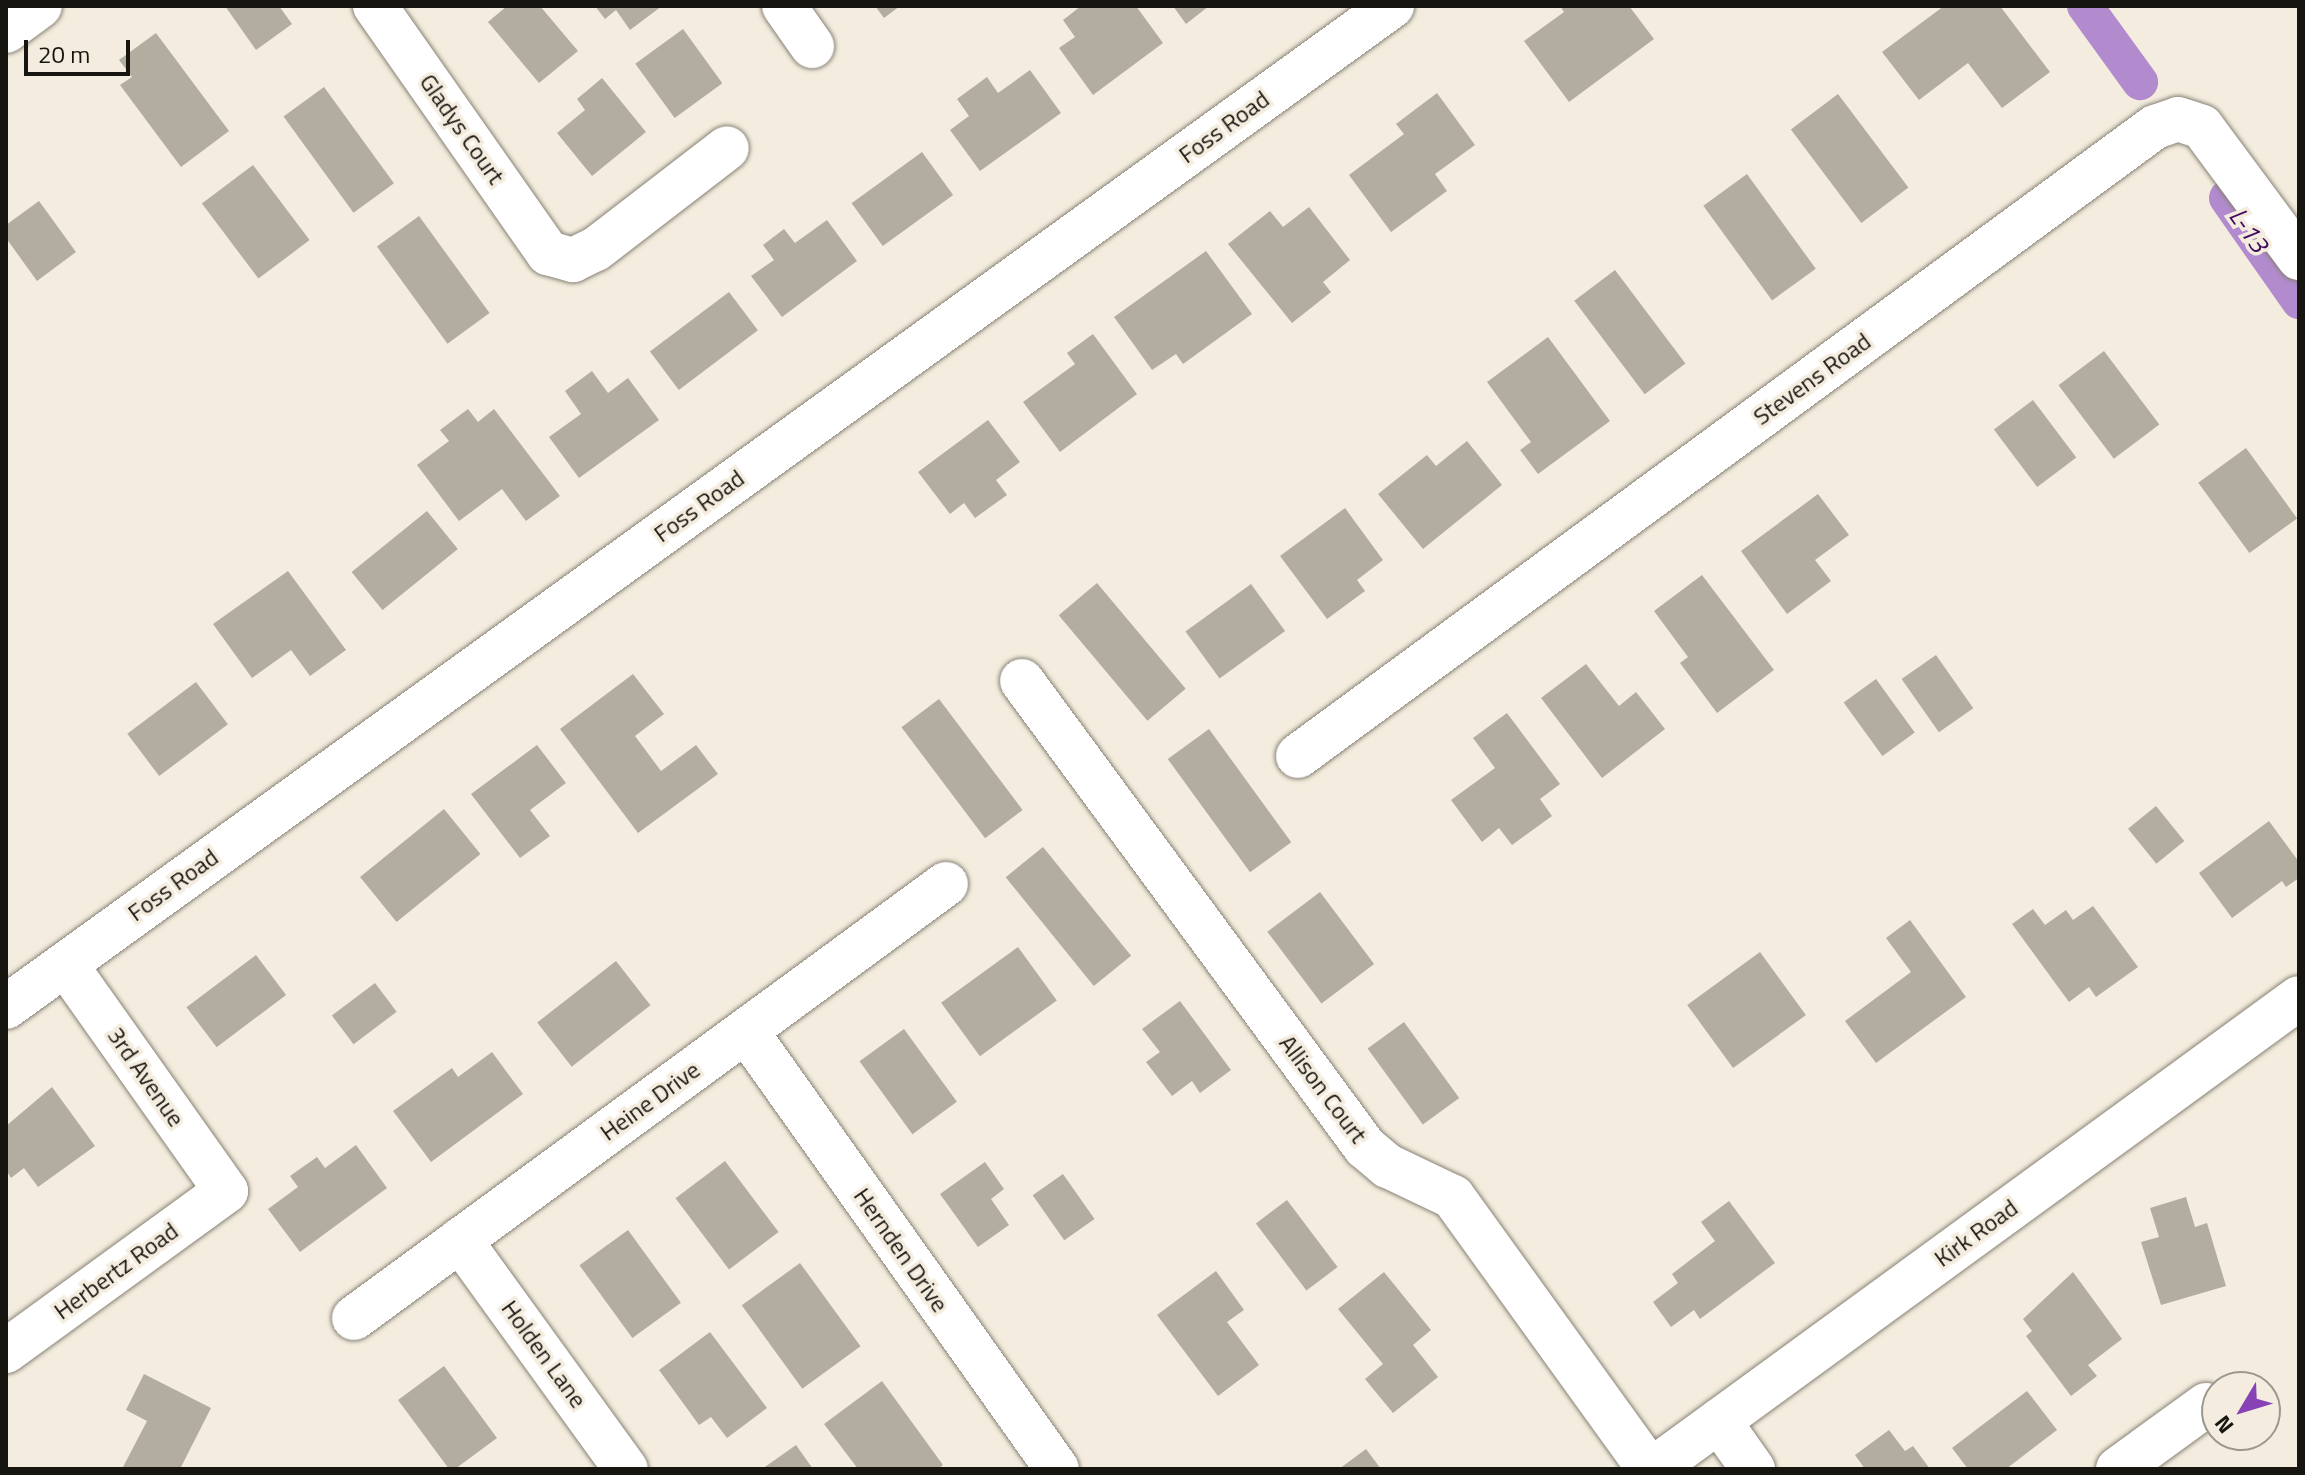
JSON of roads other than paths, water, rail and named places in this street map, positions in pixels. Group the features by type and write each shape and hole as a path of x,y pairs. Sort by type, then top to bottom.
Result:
{"street":[{"path":"6,31 40,6"},
{"name":"Gladys Court","path":"375,6 548,253 573,260 596,249 727,148"},
{"path":"784,6 812,46"},
{"name":"Foss Road","path":"6,1007 1392,6"},
{"name":"Stevens Road","path":"1298,756 2155,127 2178,119 2202,127 2299,258"},
{"name":"Allison Court","path":"1022,681 1365,1147 1388,1166 1453,1197 1651,1469"},
{"name":"Heine Drive","path":"354,1318 946,884"},
{"name":"3rd Avenue","path":"65,964 226,1191"},
{"name":"Kirk Road","path":"1651,1469 2299,998"},
{"name":"Hernden Drive","path":"746,1031 1057,1469"},
{"name":"Herbertz Road","path":"6,1351 226,1191"},
{"name":"Holden Lane","path":"460,1240 626,1469"},
{"path":"2118,1469 2201,1409"},
{"path":"1719,1421 1753,1469"}],"waterway":[{"name":"L-13","path":"2085,6 2140,82"},
{"name":"L-13","path":"2227,198 2299,301"}]}
